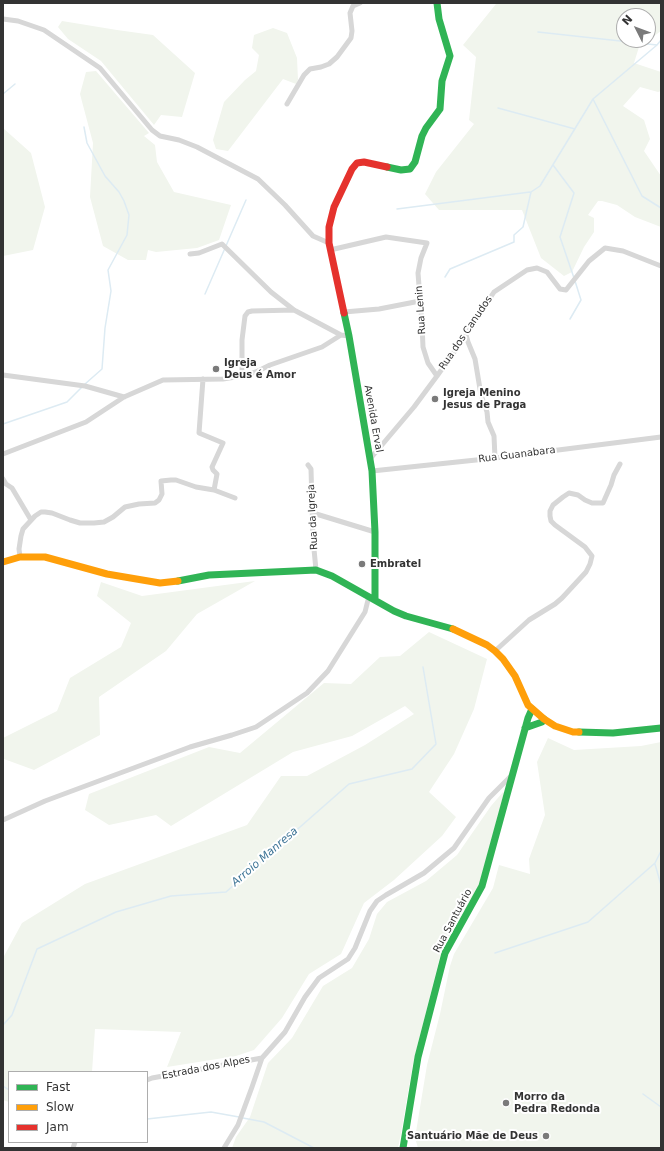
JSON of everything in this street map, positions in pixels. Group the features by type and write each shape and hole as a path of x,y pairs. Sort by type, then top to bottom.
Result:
{"street":[{"path":"287,104 304,75 310,69 329,64 337,57 351,38 352,30 350,13 353,6 360,3"},
{"name":"Avenida Erval","path":"372,598 375,532 372,471 345,336 344,312 330,246 329,227 334,206 352,169 357,164 364,162 401,170 410,168 415,162 422,136 440,109 442,81 450,56 439,19 437,3"},
{"path":"3,19 18,21 44,30 100,68 152,130 160,136 179,140 197,148 258,179 285,205 313,236 330,246"},
{"name":"Rua Lenin","path":"330,246 386,237 427,242 421,258 418,274 423,347 428,363 437,376"},
{"path":"190,254 199,253 222,244 271,292 294,310 345,336"},
{"name":"Rua dos Canudos","path":"370,459 414,407 466,335 494,292 527,270 537,268 547,272 560,289 566,290 589,260 605,248 623,251 661,266"},
{"path":"344,312 379,309 420,301"},
{"path":"242,376 242,340 245,316 248,312 294,310"},
{"path":"466,335 475,359 481,395 487,412 488,422 494,436 495,458"},
{"path":"3,454 86,422 124,397 164,380 223,379 242,376 322,347 345,336"},
{"path":"3,375 85,386 124,397"},
{"path":"203,379 199,433 223,443 212,467 217,474 214,490"},
{"name":"Rua Guanabara","path":"372,471 495,458 661,437"},
{"path":"495,652 529,620 562,598 582,577 590,564 592,556 585,547 551,521 550,511 553,505 562,496 569,493 578,495 584,500 592,503 603,503 620,464"},
{"name":"Rua da Igreja","path":"308,465 311,469 313,539 316,570"},
{"path":"3,478 6,484 12,488 31,520"},
{"path":"20,556 20,536 23,529 38,513 45,512 80,523 104,522 125,508 139,504 155,503 159,500 162,494 161,482 164,480 176,480 196,487 214,490 235,498"},
{"path":"313,513 375,532"},
{"path":"3,562 20,556 45,557 107,574 160,583 209,575 316,570 332,576 394,611 406,616 456,630 478,640 495,652 506,663 515,676 525,700 532,709 555,726 574,732 588,733 613,733 661,728"},
{"path":"3,820 44,802 175,752 256,727 307,693 328,671 365,612 372,598"},
{"name":"Rua Santuário","path":"403,1148 418,1057 445,953 482,886 525,728 532,709"},
{"path":"525,728 542,722 544,719"},
{"name":"Estrada dos Alpes","path":"148,1080 262,1058 286,1032 305,998 319,978 348,959 355,948 370,911 377,902 386,895 424,873 454,848 489,798 513,774"},
{"path":"224,1148 238,1125 262,1058"}],"shaded area":[{"path":"498,3 661,3 661,31 656,35 656,8 616,8 616,48 639,48 634,63 661,72 661,91 658,92 640,87 623,106 644,120 650,139 644,151 661,176 661,227 635,217 617,205 598,201 588,215 594,218 594,232 584,247 572,272 564,276 541,258 522,210 439,210 425,194 436,172 474,124 469,120 476,57 463,45"},
{"path":"62,21 153,35 195,73 182,117 161,115 154,125 101,61 68,39 58,27"},
{"path":"273,28 287,33 297,58 298,80 296,84 283,79 228,151 216,149 213,140 224,102 256,71 259,55 252,48 254,35"},
{"path":"96,71 149,133 144,136 155,145 157,162 174,192 231,205 219,240 197,248 156,252 148,250 146,260 128,260 103,246 90,197 93,143 80,94 86,72"},
{"path":"3,128 31,153 45,207 33,250 3,256"},
{"path":"255,581 197,614 166,651 99,697 100,735 34,770 4,759 3,738 57,711 70,678 121,647 131,623 97,596 101,582 142,596"},
{"path":"429,632 487,659 474,709 454,754 429,792 456,817 442,836 394,880 364,903 341,954 309,974 282,1018 254,1050 236,1056 167,1067 181,1032 95,1029 92,1071 8,1071 8,1102 3,1100 3,958 22,923 85,884 247,825 281,776 307,776 365,745 414,714 405,706 352,736 293,752 171,826 156,815 109,825 85,810 89,794 209,747 240,753 324,683 351,684 380,657 400,656"},
{"path":"548,738 574,750 641,746 661,742 661,1148 418,1148 415,1138 427,1065 450,966 454,954 493,888 499,865 530,874 529,859 545,815 537,762"},
{"path":"503,792 504,793 479,885 442,949 413,1063 398,1148 232,1148 236,1137 250,1117 268,1063 292,1038 323,986 352,968 369,939 377,914 387,902 426,881 457,855 491,806"}],"waterway":[{"path":"538,32 657,45"},
{"path":"445,277 450,269 514,242 514,235 523,227 531,192 540,186 593,99 661,40"},
{"path":"3,94 15,84"},
{"path":"593,99 642,196 661,208"},
{"path":"498,108 575,129"},
{"path":"84,127 87,143 105,176 119,192 129,215 127,235 108,270 111,291 105,328 102,369 85,384"},
{"path":"553,165 574,193 560,237 574,278"},
{"path":"397,209 530,192"},
{"path":"205,294 246,200"},
{"path":"570,319 581,300 575,281"},
{"path":"3,424 67,402 82,387"},
{"name":"Arroio Manresa","path":"3,1025 12,1015 37,949 116,912 171,896 226,892 349,784 412,769 436,744 423,667"},
{"path":"495,953 588,922 655,863 661,851"},
{"path":"655,864 661,885"},
{"path":"3,1086 8,1089"},
{"path":"643,1094 661,1107"},
{"path":"148,1119 211,1112 239,1117"},
{"path":"243,1118 264,1122 314,1148"}],"traffic: fast":[{"path":"387,167 401,170 410,169 415,162 422,136 440,109 442,81 450,56 439,19 437,3"},
{"path":"344,313 372,471 375,532 375,600"},
{"path":"178,581 209,575 316,570 332,576 394,611 406,616 453,629"},
{"path":"403,1148 418,1057 445,953 482,886 528,718 532,709"},
{"path":"525,728 542,722 544,719"},
{"path":"579,732 613,733 661,728"}],"traffic: slow":[{"path":"3,562 20,557 45,557 107,574 160,583 178,581"},
{"path":"453,629 487,645 495,651 503,659 515,676 528,705 544,719 555,726 573,732 579,732"}],"traffic: jam":[{"path":"344,313 329,243 329,227 334,207 352,169 357,163 364,162 387,167"}],"place":[{"name":"Igreja Deus é Amor","path":"216,369"},
{"name":"Igreja Menino Jesus de Praga","path":"435,399"},
{"name":"Embratel","path":"362,564"},
{"name":"Morro da Pedra Redonda","path":"506,1103"},
{"name":"Santuário Mãe de Deus","path":"546,1136"}]}
